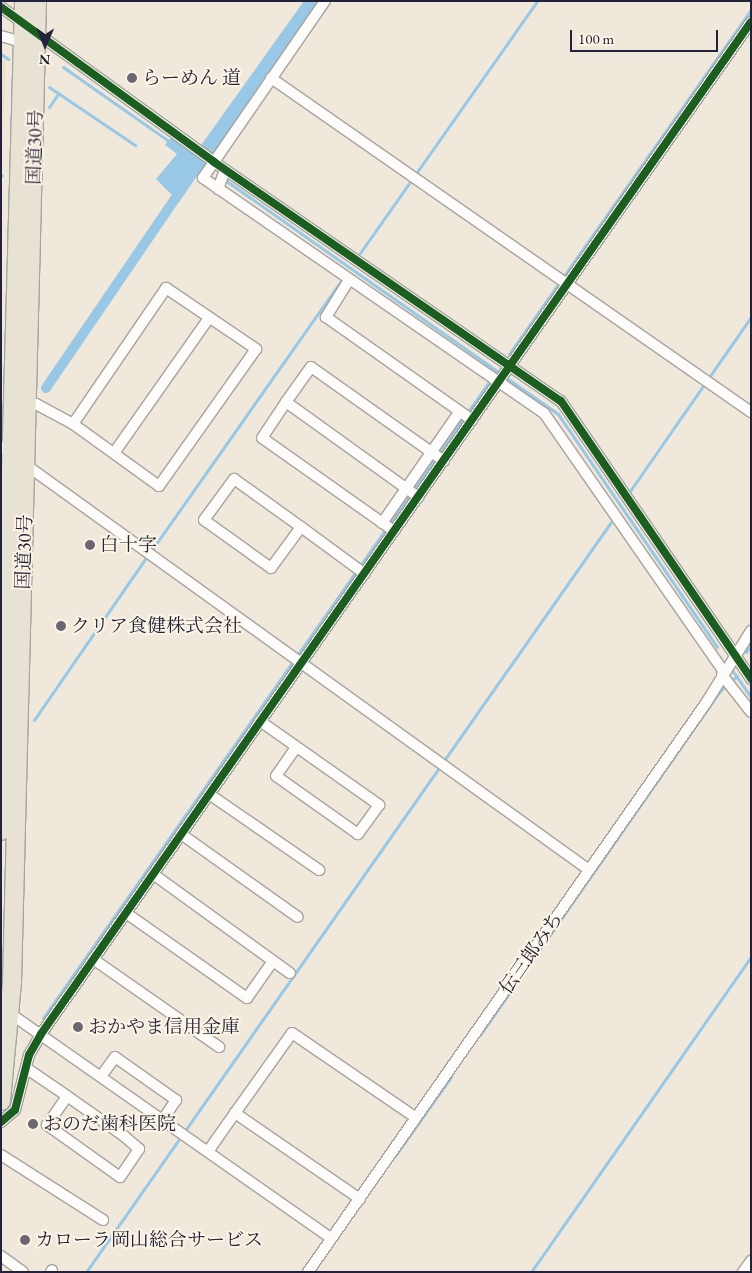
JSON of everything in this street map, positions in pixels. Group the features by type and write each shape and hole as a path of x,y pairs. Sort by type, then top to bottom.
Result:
{"highway":[{"name":"国道30号","path":"24,1 24,20 33,39"},
{"name":"国道30号","path":"1,1101 27,467 20,402 33,39 37,1"},
{"name":"国道30号","path":"1,831 6,451 20,402"}],"street":[{"path":"325,1 204,176 349,280 500,376 566,406 751,679"},
{"path":"1,7 24,20"},
{"path":"1,1122 15,1110 26,1068 41,1034 260,721 297,661 360,570 387,527 466,416 500,376 563,282 751,22"},
{"path":"1,36 33,39 225,171 500,376 552,424 751,712"},
{"path":"271,78 751,412"},
{"path":"219,187 225,171"},
{"path":"349,280 326,317 466,416"},
{"path":"20,402 73,424 159,486 256,350 166,288 73,424"},
{"path":"114,454 210,318"},
{"path":"387,527 262,438 311,367 437,457"},
{"path":"286,402 412,492"},
{"path":"387,527 466,416"},
{"path":"6,451 589,870"},
{"path":"300,527 271,568 204,520 234,479 360,570"},
{"name":"伝三郎みち","path":"312,1270 332,1238 589,870 727,678 734,655 751,632"},
{"path":"260,721 379,805 358,834 276,776 296,747"},
{"path":"209,794 319,870"},
{"path":"181,834 298,917"},
{"path":"153,874 290,973"},
{"path":"126,912 246,998 273,961"},
{"path":"94,959 219,1048"},
{"path":"6,1010 209,1150 332,1238"},
{"path":"209,1150 292,1033 416,1118"},
{"path":"102,1076 115,1057 176,1100 163,1119"},
{"path":"26,1068 67,1096 139,1149 120,1177 46,1125 67,1096"},
{"path":"236,1113 360,1199"},
{"path":"1,1155 103,1220"},
{"path":"1,1256 23,1272"},
{"path":"743,1272 751,1261"}],"shaded area":[{"path":"1,59 6,62 1,170"}],"water":[{"path":"171,137 206,163 179,202 156,179 177,154 165,145"}],"waterway":[{"path":"208,151 315,1"},
{"path":"360,253 537,1"},
{"path":"509,354 751,10"},
{"path":"1,54 8,59"},
{"path":"63,67 170,142"},
{"path":"49,87 135,145"},
{"path":"49,107 58,94"},
{"path":"205,145 217,141"},
{"path":"225,180 558,414 717,647"},
{"path":"46,388 181,190"},
{"path":"151,551 341,281"},
{"path":"630,491 751,317"},
{"path":"43,1018 491,379"},
{"path":"86,1272 611,522"},
{"path":"34,720 145,559"},
{"path":"746,652 751,645"},
{"path":"732,670 751,697"},
{"path":"480,1035 721,690 737,676"},
{"path":"531,1272 751,957"},
{"path":"395,1156 451,1077"}],"cycle path":[{"path":"1,7 214,162 561,401 751,679"},
{"path":"1,1122 15,1110 29,1055 41,1034 751,22"}],"place":[{"name":"らーめん 道","path":"132,78"},
{"name":"白十字","path":"90,545"},
{"name":"クリア食健株式会社","path":"61,626"},
{"name":"おかやま信用金庫","path":"78,1027"},
{"name":"おのだ歯科医院","path":"33,1124"},
{"name":"カローラ岡山総合サービス","path":"25,1240"}]}
